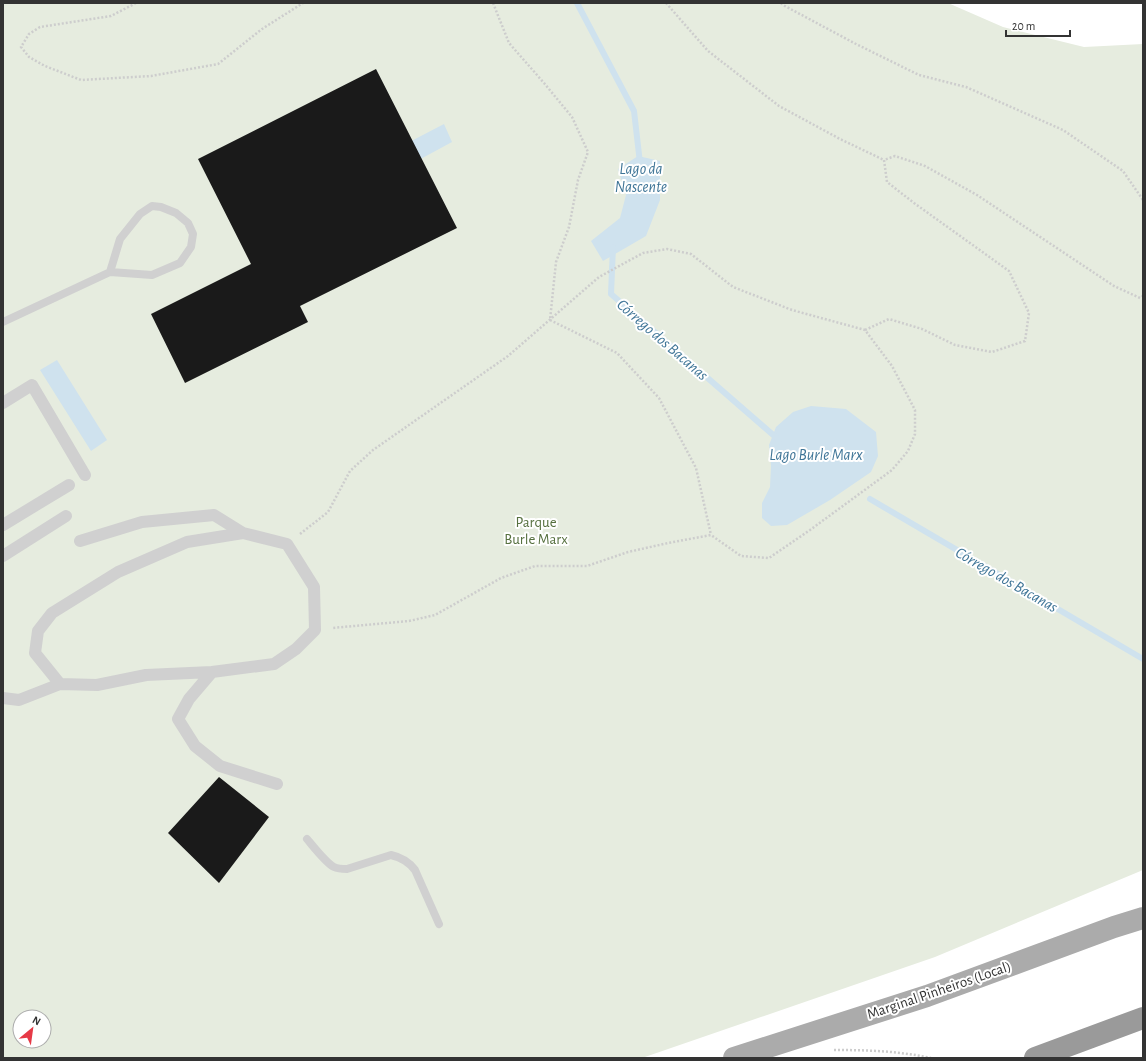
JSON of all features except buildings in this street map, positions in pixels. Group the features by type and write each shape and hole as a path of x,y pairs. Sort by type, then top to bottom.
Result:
{"highway":[{"path":"1035,1058 1143,1018"}],"main road":[{"name":"Marginal Pinheiros (Local)","path":"734,1058 928,996 1114,927 1143,918"}],"street":[{"path":"3,402 32,386 85,475"},
{"path":"3,525 69,485"},
{"path":"3,698 19,700 60,684 97,685 146,675 212,672 274,664 296,649 315,630 314,586 287,544 243,533 214,515 142,522 80,542"},
{"path":"3,556 66,516"},
{"path":"60,684 35,653 38,631 52,613 118,572 187,542 243,533"},
{"path":"212,672 189,699 178,719 195,746 220,766 277,784"}],"lane":[{"path":"3,322 110,272 152,275 180,263 191,247 193,234 188,223 176,212 161,207 152,206 140,214 120,239 110,272"},
{"path":"307,839 329,863 334,867 341,869 347,869 391,855 412,865 439,924"}],"path":[{"path":"136,3 111,16 40,27 28,34 21,47 29,57 45,66 81,80 151,76 218,64 262,29 303,3"},
{"path":"493,3 510,43 572,117 588,152 578,180 569,227 556,262 550,320"},
{"path":"666,3 708,50 779,106 840,139 884,160 895,156 925,166 977,196 1114,286 1140,298 1143,296"},
{"path":"781,3 856,44 919,75 966,87 1063,130 1123,171 1143,200"},
{"path":"865,330 889,319 922,330 955,345 992,352 1025,341 1029,313 1009,271 919,207 888,182 884,160"},
{"path":"287,544 328,512 350,471 373,450 508,356 599,277 643,253 667,249 691,254 733,287 792,310 865,330 892,366 915,410 915,434 908,451 892,470 769,558 741,556 711,536 668,543 628,552 587,566 535,566 501,578 435,615 409,621 315,630"},
{"path":"550,320 617,353 659,398 696,468 711,536"},
{"path":"831,1050 869,1050 913,1054 931,1058"}],"green space":[{"name":"Parque Burle Marx","path":"3,3 948,3 1003,27 1084,47 1143,44 1143,870 935,957 642,1058 3,1058"}],"water":[{"path":"444,124 452,142 404,168 396,149"},
{"name":"Lago da Nascente","path":"638,156 660,161 660,200 646,236 603,261 591,241 620,218 626,195 618,169"},
{"path":"57,360 107,440 91,451 40,370"},
{"name":"Lago Burle Marx","path":"811,406 846,409 876,432 878,456 871,472 830,500 787,525 771,526 762,518 762,503 770,487 771,466 769,445 776,427 793,412"}],"waterway":[{"name":"Córrego dos Bacanas","path":"577,3 634,111 640,163"},
{"name":"Córrego dos Bacanas","path":"613,247 611,294 779,440"},
{"name":"Córrego dos Bacanas","path":"870,499 1143,659"}]}
